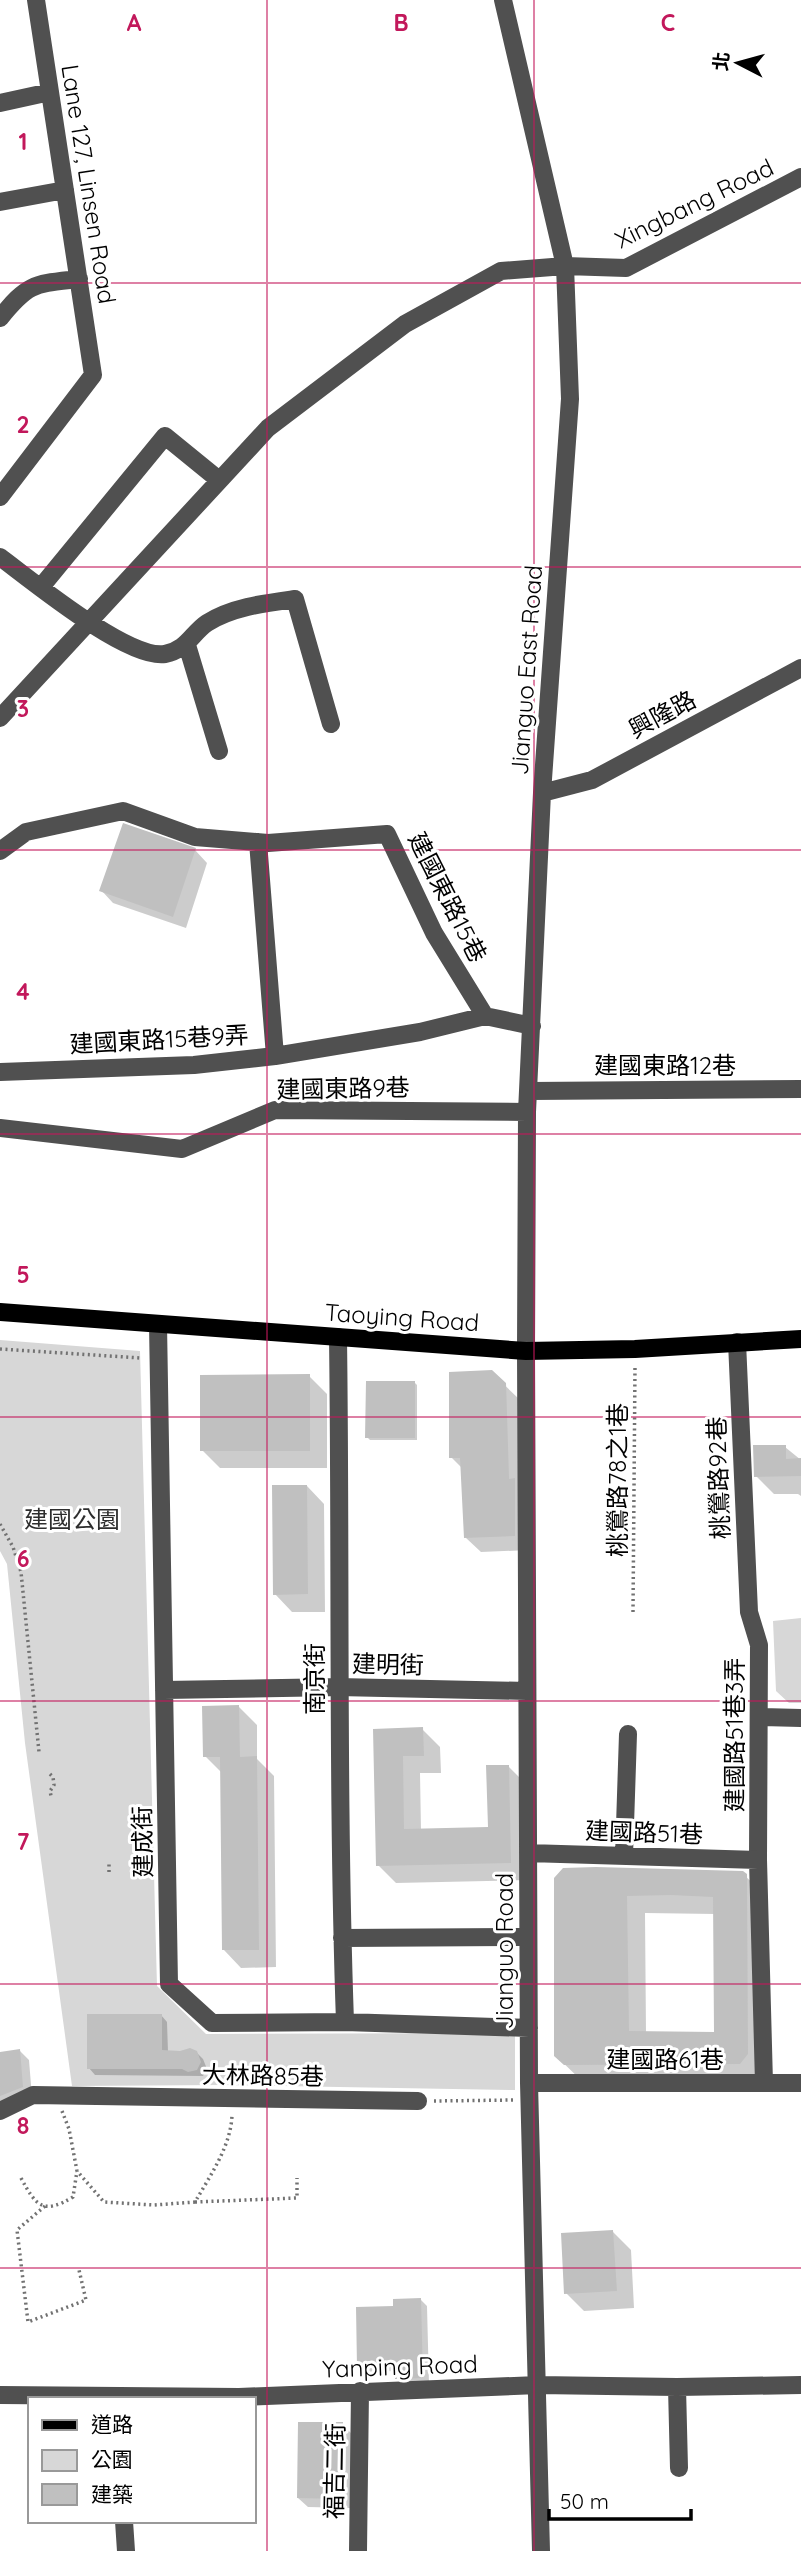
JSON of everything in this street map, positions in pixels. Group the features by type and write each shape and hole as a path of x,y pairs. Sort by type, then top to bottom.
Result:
{"main road":[{"name":"Taoying Road","path":"0,1312 526,1351 635,1349 801,1339"}],"street":[{"name":"Lane 127, Linsen Road","path":"0,497 93,375 36,0"},
{"name":"Jianguo East Road","path":"503,0 565,266 570,399 542,793 527,1112 526,1351"},
{"path":"0,103 50,92"},
{"name":"Xingbang Road","path":"0,718 268,428 405,324 501,271 565,266 626,268 801,177"},
{"path":"0,202 65,190"},
{"path":"0,318 17,298 37,284 79,279"},
{"path":"41,587 165,436 219,481"},
{"path":"0,557 89,622 134,648 163,654 187,645 206,623 232,612 295,599 331,724"},
{"path":"187,645 219,751"},
{"name":"興隆路","path":"542,793 592,780 801,668"},
{"path":"0,851 26,832 123,811 195,837 258,842"},
{"name":"建國東路15巷","path":"258,842 387,834 434,933 485,1016"},
{"name":"建國東路15巷9弄","path":"0,1072 194,1065 275,1056 258,842"},
{"path":"275,1056 420,1032 485,1016 532,1026"},
{"name":"建國東路12巷","path":"530,1091 801,1089"},
{"name":"建國東路9巷","path":"0,1128 182,1149 275,1110 527,1112"},
{"name":"建成街","path":"158,1324 169,1984 212,2023 345,2022 529,2028"},
{"name":"南京街","path":"338,1337 341,1539 338,1688 345,2022"},
{"name":"桃鶯路92巷","path":"737,1342 748,1612"},
{"name":"Jianguo Road","path":"526,1351 529,2091 541,2551"},
{"name":"建國路51巷3弄","path":"748,1612 759,1645 758,1860 764,2083"},
{"name":"建明街","path":"164,1690 338,1688 527,1691"},
{"path":"759,1717 801,1718"},
{"path":"624,1856 628,1734"},
{"name":"建國路51巷","path":"528,1853 758,1860"},
{"path":"342,1938 528,1937"},
{"name":"建國路61巷","path":"529,2091 801,2083"},
{"name":"大林路85巷","path":"0,2111 33,2095 418,2101"},
{"name":"Yanping Road","path":"256,2397 538,2385 801,2385"},
{"path":"677,2387 679,2468"},
{"name":"福吉二街","path":"358,2551 360,2391"},
{"name":"Yanping Road","path":"0,2395 175,2397"},
{"path":"124,2523 127,2551"}],"path":[{"path":"0,1349 142,1358"},
{"name":"桃鶯路78之1巷","path":"633,1612 635,1349"},
{"path":"0,1524 13,1546 21,1572 39,1752"},
{"path":"50,1774 54,1785 50,1791 51,1796"},
{"path":"109,1863 109,1872"},
{"path":"418,2101 529,2091"},
{"path":"21,2178 30,2196 40,2206 55,2208 73,2197 77,2171 69,2129 56,2096"},
{"path":"195,2202 219,2160 232,2126 233,2100"},
{"path":"77,2171 104,2202 154,2205 297,2198 297,2178"},
{"path":"45,2206 17,2230 28,2322 86,2300 79,2270"}],"green space":[{"name":"建國公園","path":"0,1340 140,1351 157,1986 206,2034 515,2033 515,2090 222,2085 72,2086 25,1743 7,1564 0,1551"},
{"path":"801,1618 801,1703 789,1703 776,1691 773,1621"}],"building":[{"path":"123,823 196,848 173,917 99,891"},
{"path":"492,1370 506,1383 509,1479 515,1478 515,1536 464,1538 460,1458 449,1458 449,1372"},
{"path":"310,1374 310,1451 200,1451 200,1375"},
{"path":"366,1381 415,1381 415,1438 365,1438"},
{"path":"753,1445 786,1445 786,1459 801,1458 801,1476 754,1477"},
{"path":"272,1485 307,1485 308,1594 273,1595"},
{"path":"239,1705 240,1757 257,1756 259,1950 222,1950 220,1757 203,1757 202,1706"},
{"path":"423,1727 424,1756 403,1756 404,1829 488,1827 486,1765 509,1765 511,1863 376,1866 373,1729"},
{"path":"563,1868 743,1871 747,1874 748,2054 740,2064 564,2065 554,2056 554,1878","holes":["627,1896 713,1897 714,2032 629,2031"]},
{"path":"87,2014 162,2014 162,2050 180,2051 190,2048 197,2051 201,2062 197,2070 188,2072 182,2069 87,2069"},
{"path":"20,2049 23,2087 0,2096 0,2052"},
{"path":"613,2230 617,2291 564,2294 561,2233"},
{"path":"421,2298 423,2378 395,2379 395,2366 357,2367 356,2307 393,2306 393,2299"},
{"path":"298,2422 343,2422 341,2499 297,2498"}]}
